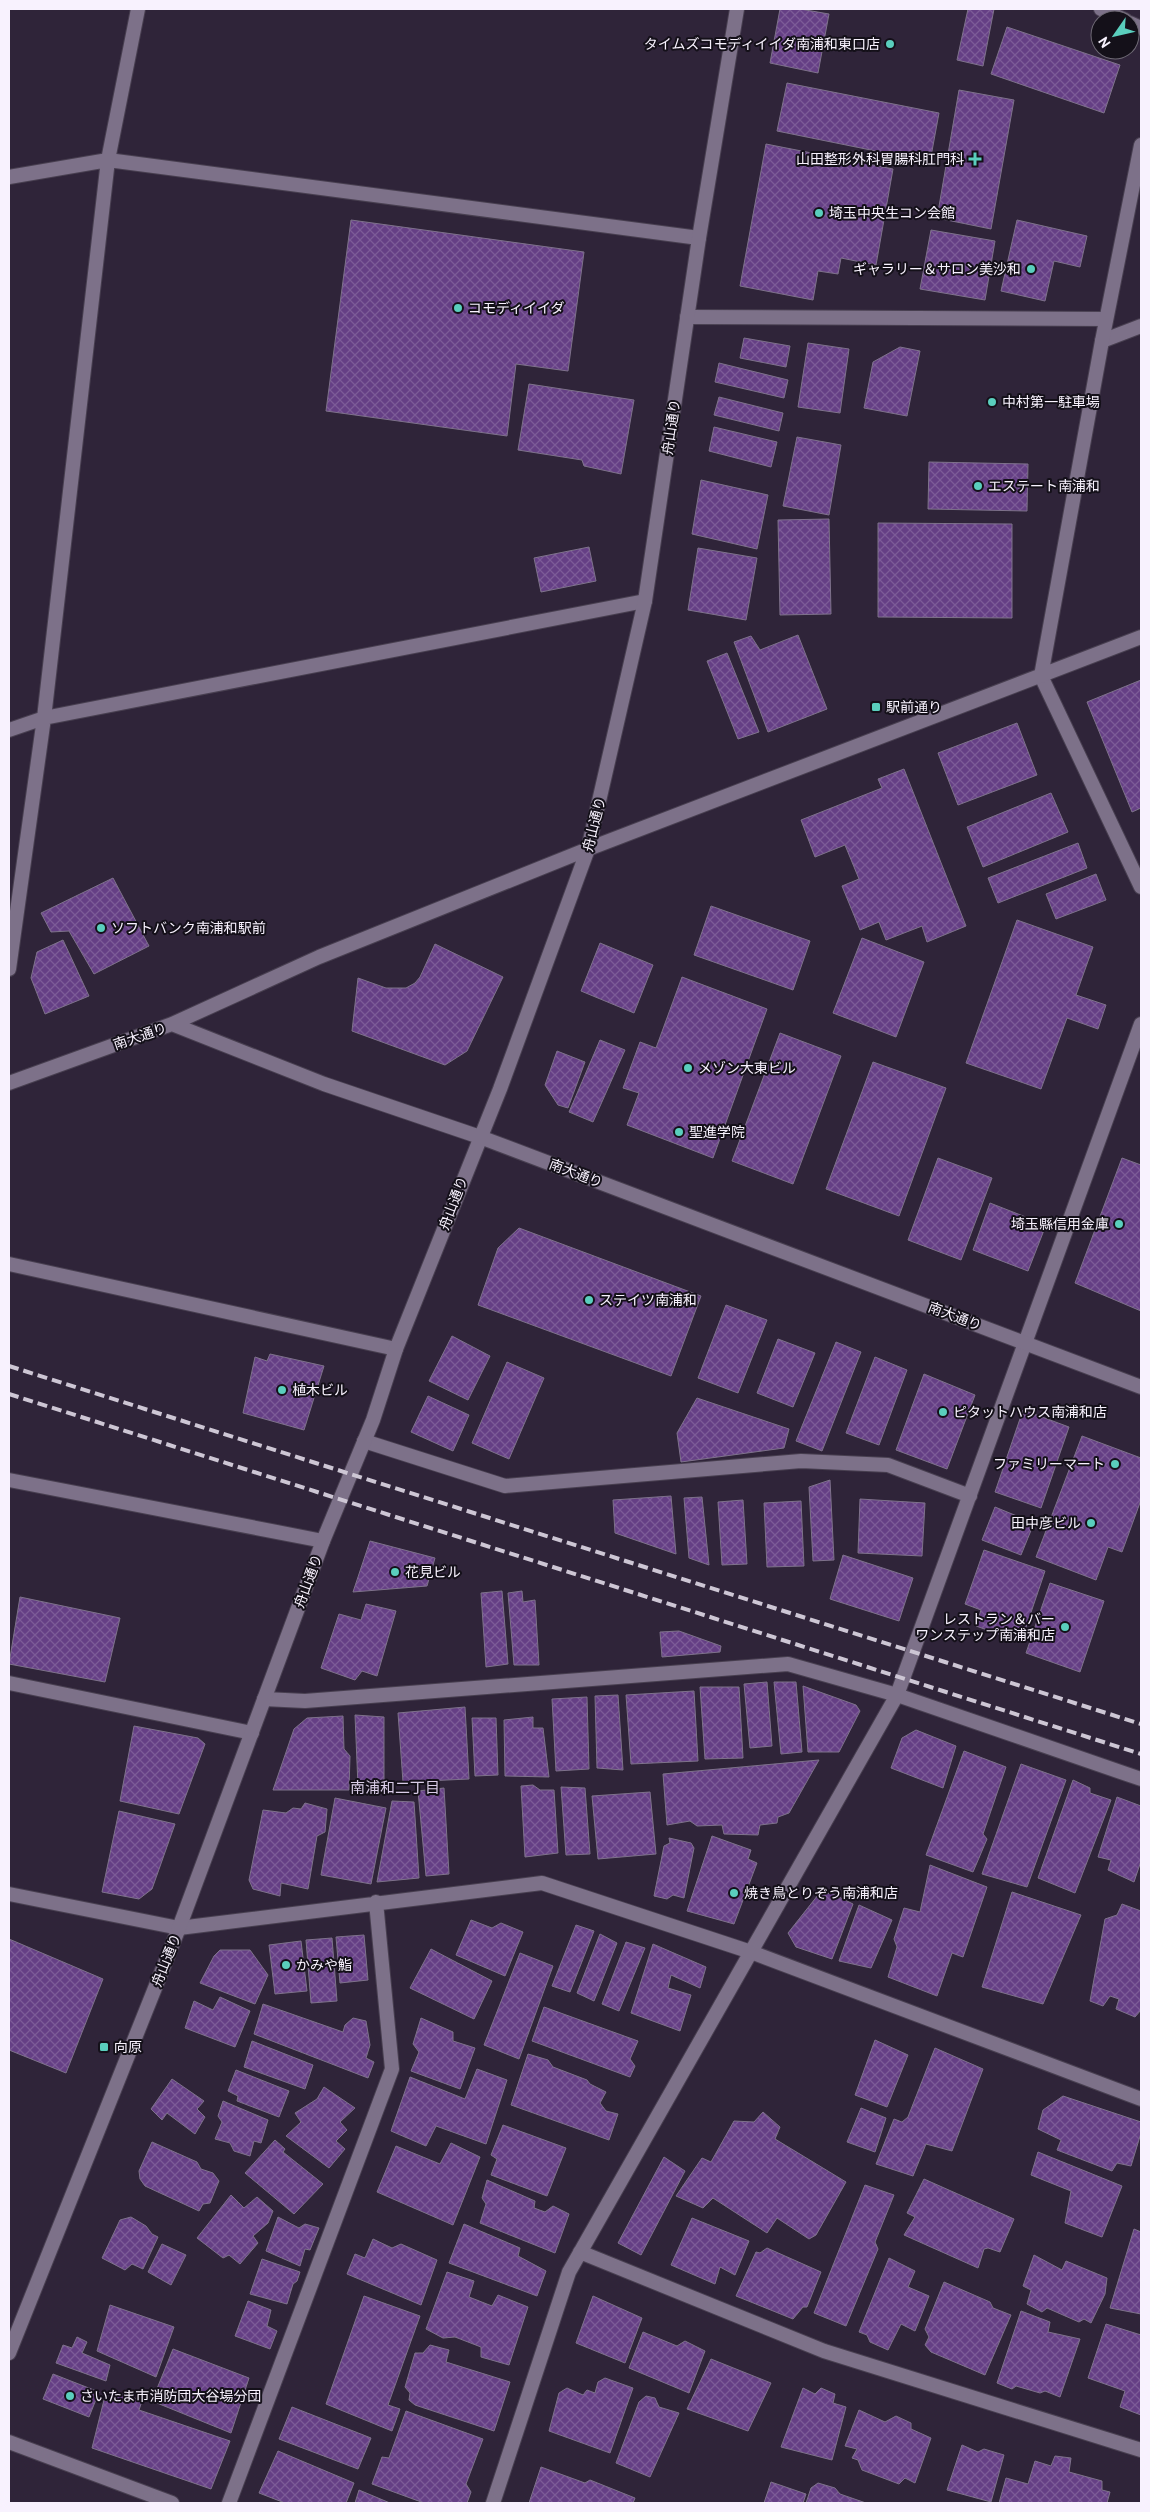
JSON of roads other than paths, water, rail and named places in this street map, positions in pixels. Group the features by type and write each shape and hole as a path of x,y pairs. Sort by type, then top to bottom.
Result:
{"street":[{"path":"9,969 44,718 108,160 138,9"},
{"name":"舟山通り","path":"9,2353 179,1928 323,1541 364,1442 396,1349 500,1089 588,849 645,601 699,238 737,9"},
{"path":"1141,145 1102,341 1041,676 1141,887"},
{"path":"9,177 108,160 699,238"},
{"path":"688,317 1106,320"},
{"path":"1102,341 1141,326"},
{"path":"9,730 44,718 645,601"},
{"path":"172,1024 320,957 588,849 1141,637"},
{"name":"南大通り","path":"9,1083 172,1024 324,1084 480,1137 1141,1388"},
{"path":"493,2503 569,2272 897,1695 1141,1024"},
{"path":"9,1264 396,1349"},
{"path":"364,1442 506,1486 801,1461 888,1465 970,1496"},
{"path":"9,1480 323,1541"},
{"path":"264,1699 305,1701 788,1664 897,1695 1141,1779"},
{"path":"9,1683 252,1733"},
{"path":"9,1894 179,1928 376,1902 542,1883 751,1952 1141,2099"},
{"path":"229,2503 392,2069 376,1902"},
{"path":"580,2252 824,2351 1141,2450"},
{"path":"9,2442 172,2503"}],"railway":[{"path":"9,1366 1141,1724"},
{"path":"9,1394 1141,1754"}],"place":[{"name":"タイムズコモディイイダ南浦和東口店","path":"890,44"},
{"name":"山田整形外科胃腸科肛門科","path":"975,159"},
{"name":"埼玉中央生コン会館","path":"819,213"},
{"name":"ギャラリー＆サロン美沙和","path":"1031,269"},
{"name":"コモディイイダ","path":"458,308"},
{"name":"中村第一駐車場","path":"992,402"},
{"name":"エステート南浦和","path":"978,486"},
{"name":"駅前通り","path":"876,707"},
{"name":"ソフトバンク南浦和駅前","path":"101,928"},
{"name":"メゾン大東ビル","path":"688,1068"},
{"name":"聖進学院","path":"679,1132"},
{"name":"埼玉縣信用金庫","path":"1119,1224"},
{"name":"ステイツ南浦和","path":"589,1300"},
{"name":"植木ビル","path":"282,1390"},
{"name":"ピタットハウス南浦和店","path":"943,1412"},
{"name":"ファミリーマート","path":"1115,1464"},
{"name":"田中彦ビル","path":"1091,1523"},
{"name":"花見ビル","path":"395,1572"},
{"name":"レストラン＆バー ワンステップ南浦和店","path":"1065,1627"},
{"name":"焼き鳥とりぞう南浦和店","path":"734,1893"},
{"name":"かみや鮨","path":"286,1965"},
{"name":"向原","path":"104,2047"},
{"name":"さいたま市消防団大谷場分団","path":"70,2396"}],"district":[{"name":"南浦和二丁目","path":"395,1788"}]}
